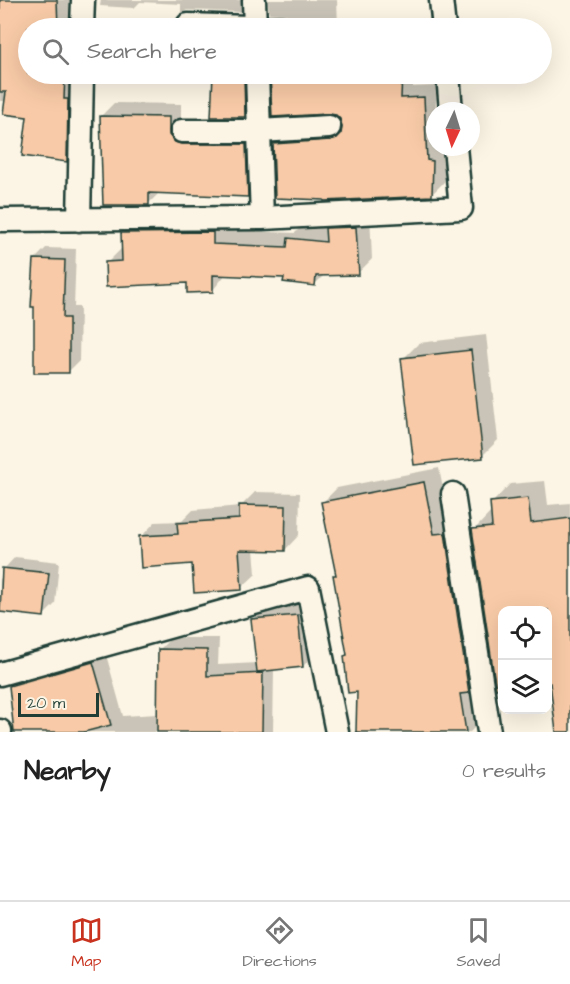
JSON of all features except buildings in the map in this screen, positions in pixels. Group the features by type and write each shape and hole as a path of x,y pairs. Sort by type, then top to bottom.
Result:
{"street":[{"path":"82,18 83,0"},
{"path":"254,0 255,18"},
{"path":"441,0 443,18"},
{"path":"80,220 82,84"},
{"path":"257,84 262,218"},
{"path":"449,84 451,102"},
{"path":"182,130 259,132 329,127"},
{"path":"0,220 262,218 461,208 456,156"},
{"path":"453,494 489,732"},
{"path":"0,674 308,588 337,732"}]}
